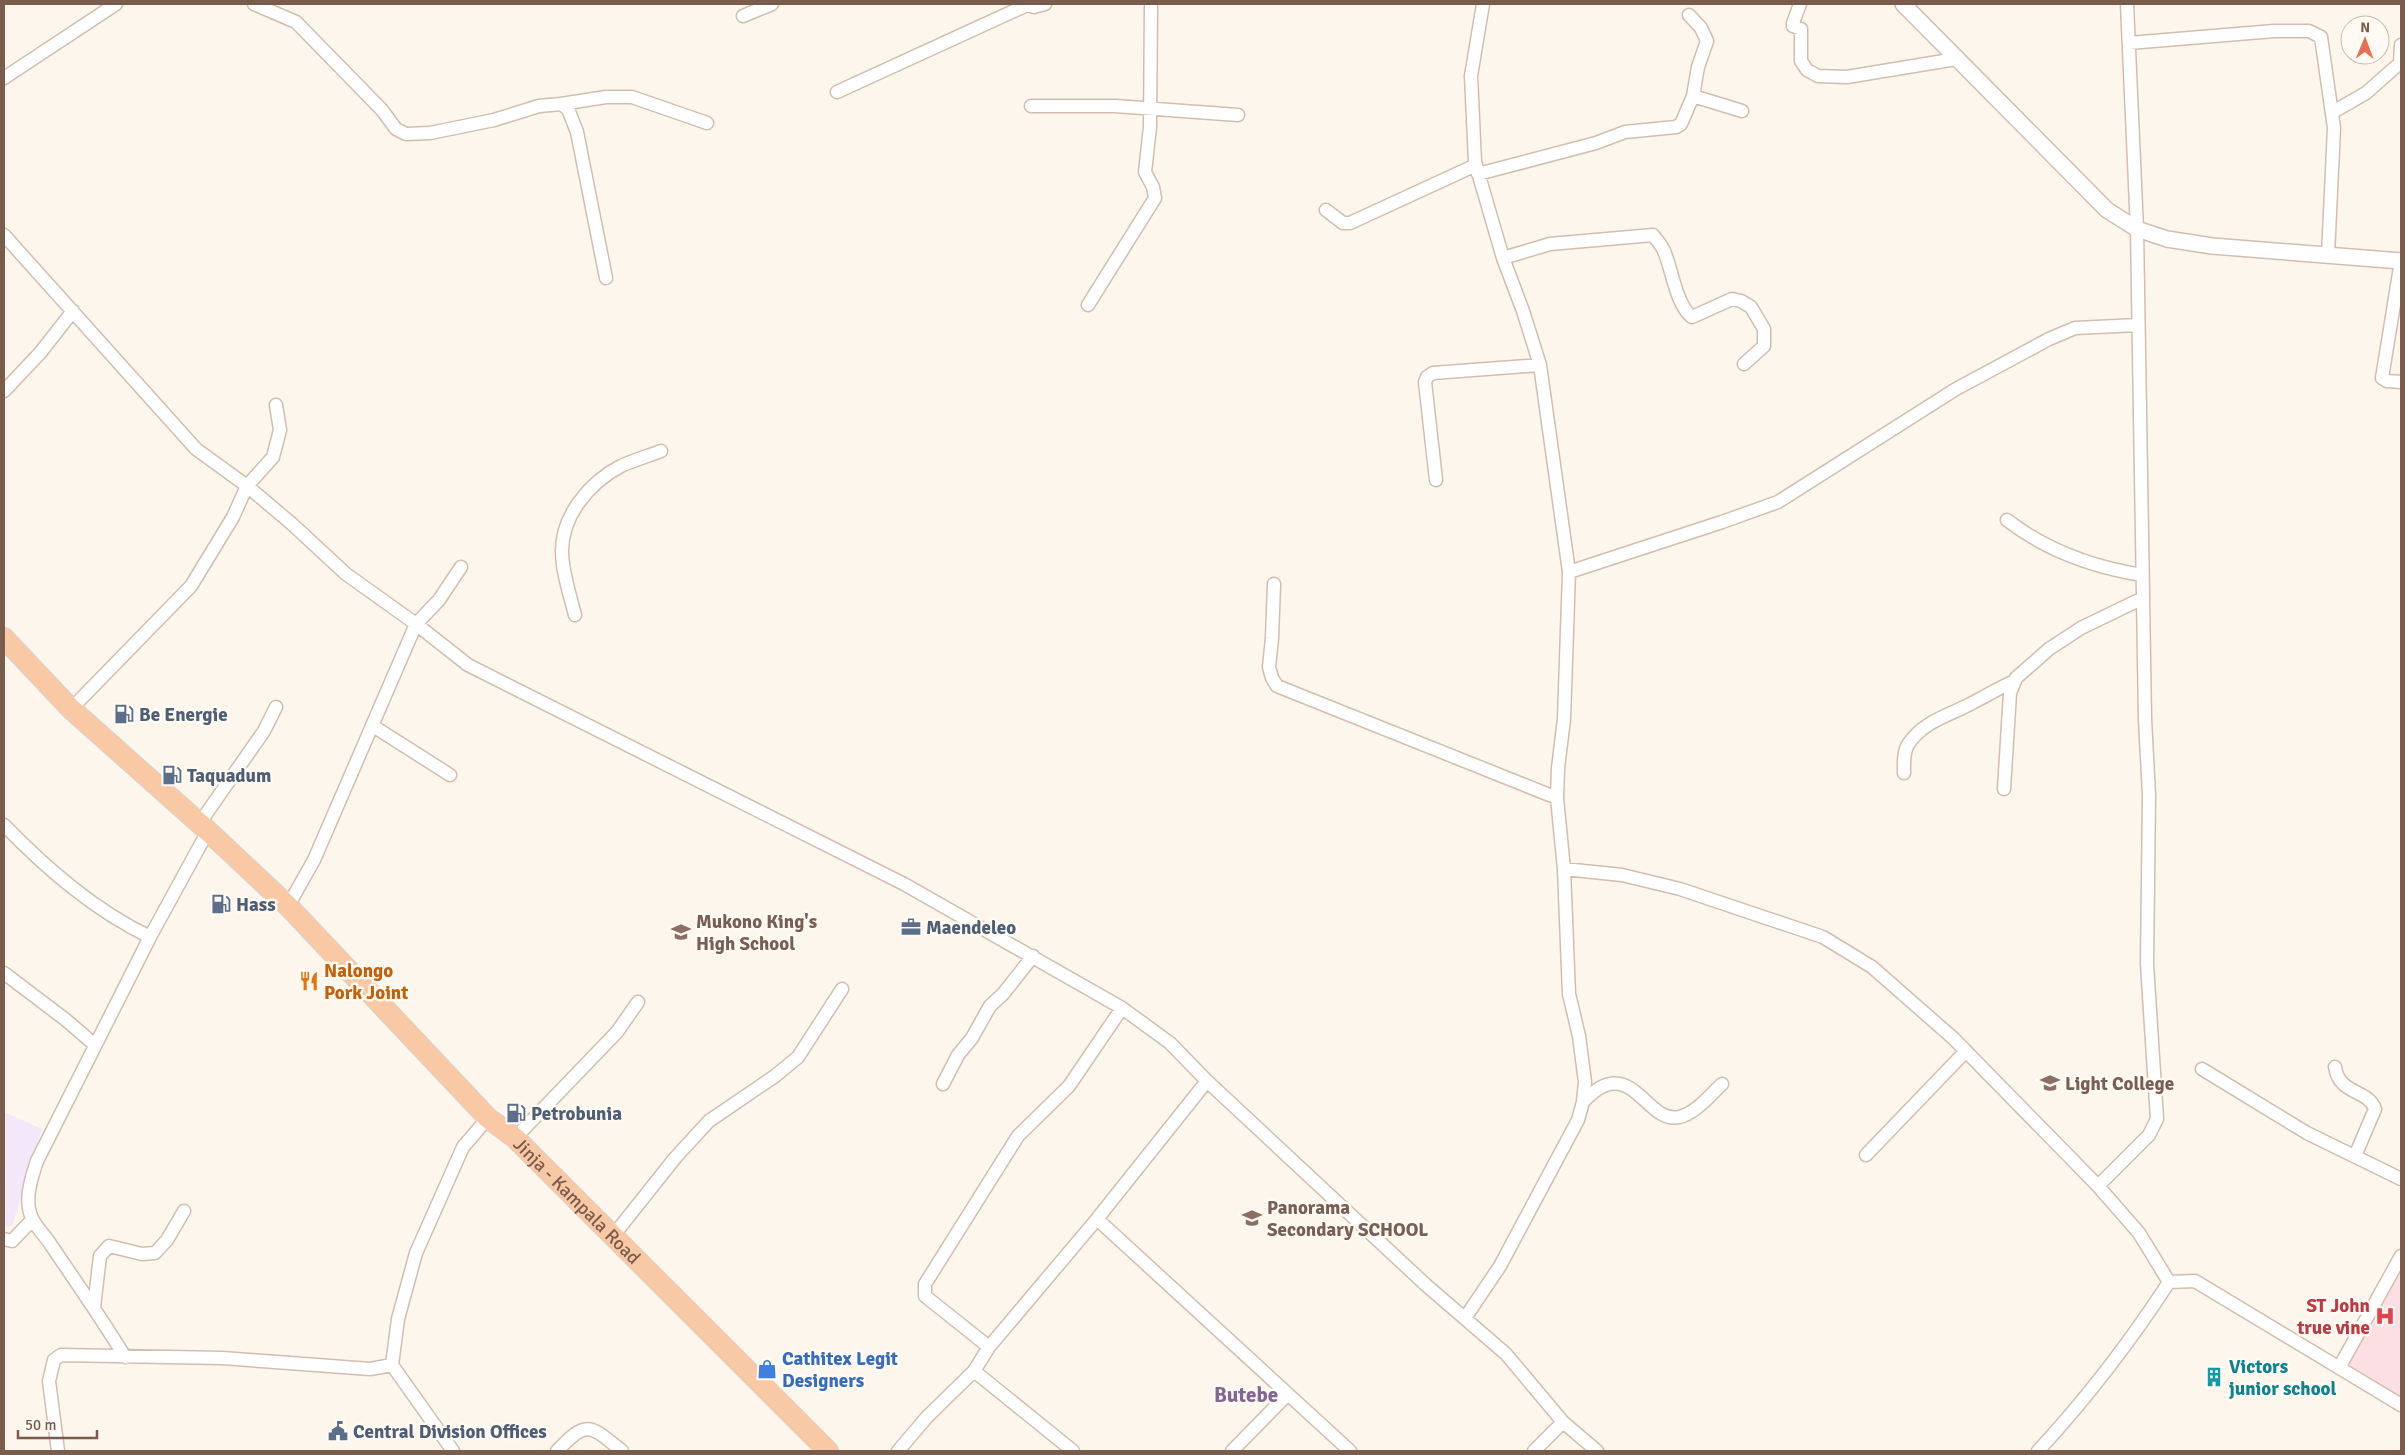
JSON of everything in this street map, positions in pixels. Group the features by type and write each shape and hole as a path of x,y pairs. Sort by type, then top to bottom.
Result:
{"highway":[{"name":"Jinja - Kampala Road","path":"4,638 71,709 204,827 288,906 488,1118 515,1138 828,1451"}],"street":[{"path":"4,78 116,4"},
{"path":"254,4 296,22 382,110 396,129 406,134 430,133 494,120 539,106 606,97 632,97 708,123"},
{"path":"743,16 772,4"},
{"path":"837,92 1027,4 1034,7 1045,4"},
{"path":"1088,305 1155,198 1153,187 1145,172 1150,109 1151,4"},
{"path":"1465,1318 1500,1266 1533,1208 1578,1120 1584,1102 1585,1082 1579,1036 1569,994 1564,870 1557,798 1558,768 1564,719 1568,572 1540,365 1523,311 1503,258 1477,169 1472,76 1483,4"},
{"path":"1800,4 1793,26 1801,29 1801,61 1807,70 1818,76 1847,77 1956,59"},
{"path":"1903,4 2107,210 2137,229 2167,239 2212,246 2401,261 2382,378 2387,381 2401,382"},
{"path":"2098,1186 2149,1135 2157,1119 2147,964 2149,795 2142,575 2137,229 2127,4"},
{"path":"1326,210 1343,223 1350,223 1477,169 1596,143 1626,132 1676,127 1680,124 1693,96 1698,67 1707,41 1701,28 1689,15"},
{"path":"2129,43 2274,31 2309,30 2321,36 2332,112 2328,255"},
{"path":"2332,112 2366,93 2400,63 2401,45"},
{"path":"1693,96 1742,111"},
{"path":"561,104 568,109 577,132 606,278"},
{"path":"1031,106 1114,106 1238,115"},
{"path":"1503,258 1550,244 1653,235 1664,250 1687,313 1692,316 1732,300 1741,300 1751,307 1764,329 1764,346 1744,364"},
{"path":"6,241 73,311 196,449 247,486 346,574 416,624 468,665 904,884 1122,1008 1170,1043 1207,1081 1426,1286 1506,1354 1564,1422 1597,1451"},
{"path":"4,391 40,353 73,311"},
{"path":"1568,572 1778,502 1956,389 2050,339 2075,328 2138,325"},
{"path":"1436,480 1425,382 1427,377 1433,373 1540,365"},
{"path":"71,709 191,586 234,518 247,486 273,457 280,430 276,404"},
{"path":"576,616 562,552 569,519 588,492 608,474 622,466 661,451"},
{"path":"2007,520 2060,552 2089,564 2142,575"},
{"path":"288,906 314,860 416,624 426,611 439,600 461,567"},
{"path":"1274,584 1272,638 1268,667 1277,686 1557,798"},
{"path":"1904,773 1904,756 1908,744 1925,726 1973,703 1995,689 2015,681 2049,649 2082,628 2143,598"},
{"path":"2004,789 2010,693 2015,681"},
{"path":"125,1357 94,1307 44,1234 32,1220 29,1212 29,1192 37,1161 204,827 264,731 276,707"},
{"path":"373,726 450,775"},
{"path":"4,825 38,860 88,900 115,919 150,937"},
{"path":"1564,870 1622,875 1680,888 1823,937 1872,967 1966,1051 2098,1186 2139,1232 2169,1282"},
{"path":"944,1084 958,1055 972,1038 990,1006 1003,994 1033,956"},
{"path":"4,973 66,1020 95,1045"},
{"path":"613,1236 675,1158 709,1121 775,1076 798,1057 842,989"},
{"path":"515,1138 617,1032 638,1002"},
{"path":"989,1348 925,1296 925,1284 1018,1136 1069,1086 1122,1008"},
{"path":"1866,1155 1966,1051"},
{"path":"2335,1066 2336,1074 2346,1087 2367,1098 2373,1103 2375,1109 2355,1156"},
{"path":"2202,1069 2307,1132 2401,1179"},
{"path":"898,1451 927,1417 974,1371 989,1348 1097,1219 1207,1081"},
{"path":"1584,1102 1594,1091 1604,1086 1622,1084 1667,1116 1676,1118 1686,1115 1722,1084"},
{"path":"453,1451 392,1365 398,1320 416,1253 463,1147 488,1118"},
{"path":"94,1307 100,1256 104,1249 109,1246 142,1254 155,1254 167,1240 184,1211"},
{"path":"1097,1219 1350,1451"},
{"path":"4,1239 12,1241 32,1220"},
{"path":"2339,1368 2401,1256"},
{"path":"2169,1282 2196,1281 2401,1405"},
{"path":"2038,1451 2076,1410 2132,1338 2169,1282"},
{"path":"58,1451 49,1381 54,1360 61,1355 222,1358 370,1369 392,1365"},
{"path":"974,1371 1074,1451"},
{"path":"1232,1451 1287,1395"},
{"path":"1534,1451 1564,1422"},
{"path":"557,1451 574,1433 584,1428 597,1431 622,1451"}],"shaded area":[{"path":"4,1112 42,1129 12,1226 4,1226"},
{"name":"ST John true vine","path":"2398,1270 2401,1272 2401,1399 2340,1361"}],"place":[{"name":"Be Energie","path":"124,714"},
{"name":"Taquadum","path":"172,775"},
{"name":"Hass","path":"221,904"},
{"name":"Maendeleo","path":"911,927"},
{"name":"Mukono King's High School","path":"681,932"},
{"name":"Nalongo Pork Joint","path":"309,981"},
{"name":"Light College","path":"2050,1083"},
{"name":"Petrobunia","path":"516,1113"},
{"name":"Panorama Secondary SCHOOL","path":"1252,1218"},
{"name":"ST John true vine","path":"2385,1316"},
{"name":"Cathitex Legit Designers","path":"767,1369"},
{"name":"Victors junior school","path":"2214,1377"},
{"name":"Central Division Offices","path":"338,1431"}],"district":[{"name":"Butebe","path":"1246,1395"}]}
